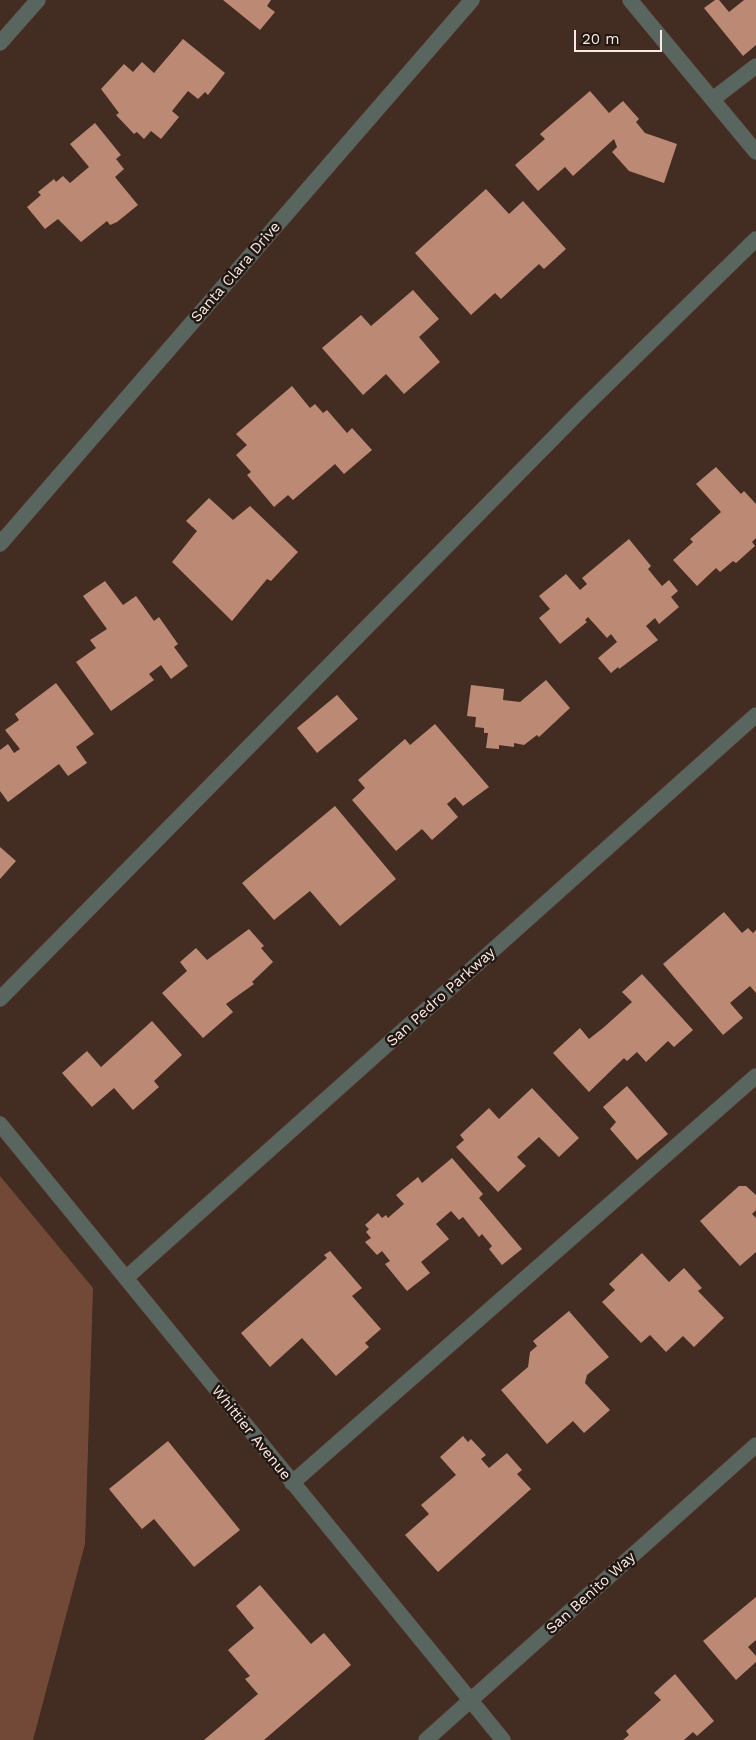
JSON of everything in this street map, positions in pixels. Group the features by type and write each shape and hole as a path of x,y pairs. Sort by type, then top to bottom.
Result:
{"street":[{"path":"0,43 38,0"},
{"name":"Santa Clara Drive","path":"0,544 472,0"},
{"path":"630,0 756,152"},
{"path":"713,99 756,66"},
{"path":"0,999 582,409 756,239"},
{"name":"San Pedro Parkway","path":"126,1278 756,715"},
{"path":"292,1483 756,1076"},
{"name":"Whittier Avenue","path":"0,1124 503,1740"},
{"name":"San Benito Way","path":"426,1740 756,1445"}],"shaded area":[{"path":"0,1176 93,1288 85,1544 33,1740 0,1740"}],"building":[{"path":"223,0 271,0 267,6 275,12 260,30"},
{"path":"715,0 719,0 729,12 744,0 756,0 756,45 743,56 704,8"},
{"path":"183,39 225,73 208,95 205,92 198,99 188,91 172,111 179,117 161,139 151,131 144,139 137,132 134,134 116,115 119,113 101,89 124,64 133,72 142,62 154,73"},
{"path":"590,91 609,113 623,101 639,119 636,122 645,133 677,144 664,183 629,171 612,152 617,147 614,139 573,176 565,167 538,191 515,165 545,139 540,134"},
{"path":"95,123 121,155 116,159 124,169 115,177 138,205 117,222 110,225 107,221 81,242 58,219 45,229 27,207 41,195 38,192 54,179 56,182 63,176 70,183 89,167 70,144"},
{"path":"486,189 509,214 523,201 566,249 544,269 539,264 501,299 495,293 471,315 415,253"},
{"path":"413,290 439,319 419,337 440,362 404,394 386,374 363,395 322,348 361,315 371,326"},
{"path":"292,386 310,408 315,404 323,413 327,410 347,433 352,428 372,450 344,474 335,464 293,500 288,495 274,507 247,475 251,472 236,455 247,445 236,434"},
{"path":"716,467 741,494 744,491 756,504 756,538 752,542 755,546 736,563 733,561 720,572 716,568 697,586 673,560 693,542 690,539 721,512 696,484"},
{"path":"209,498 233,520 250,506 298,552 271,581 267,579 232,621 172,562 197,531 186,521"},
{"path":"629,539 651,566 648,569 662,586 669,580 678,591 671,597 679,607 659,624 655,618 646,626 658,640 611,673 598,658 617,642 611,634 607,638 588,617 585,620 587,622 560,644 539,618 550,609 539,596 566,574 580,590 587,584 582,578"},
{"path":"105,581 123,605 136,596 154,621 159,617 178,644 174,647 188,666 171,679 161,665 149,674 154,680 111,711 76,662 96,648 90,640 107,629 83,596"},
{"path":"546,680 570,708 539,737 537,735 524,745 514,743 514,747 499,745 499,749 486,748 488,733 484,733 484,728 475,727 476,717 467,716 471,685 504,689 503,700 520,702"},
{"path":"56,683 94,734 76,747 87,763 68,776 59,764 8,802 0,791 0,750 8,744 14,753 20,749 5,730 19,720 15,714"},
{"path":"337,695 358,719 317,753 297,728"},
{"path":"435,724 489,787 463,806 455,797 447,804 458,817 432,840 422,829 396,851 352,800 365,788 358,780 405,739 410,745"},
{"path":"335,806 396,879 340,926 310,891 274,920 242,883"},
{"path":"0,847 16,861 0,879"},
{"path":"724,912 742,933 748,928 753,933 756,930 756,993 750,986 730,1003 743,1018 723,1035 663,964"},
{"path":"249,929 264,946 261,948 273,962 252,982 254,984 226,1004 233,1012 203,1038 162,993 187,971 180,962 196,948 207,960"},
{"path":"642,974 693,1030 674,1047 668,1041 646,1062 637,1052 627,1061 624,1058 589,1092 553,1053 580,1028 589,1039 603,1028 632,1002 622,992"},
{"path":"152,1021 182,1055 154,1081 159,1087 133,1110 114,1088 92,1107 62,1073 87,1051 101,1067"},
{"path":"627,1086 668,1134 637,1160 610,1129 616,1122 603,1107"},
{"path":"532,1088 579,1138 559,1157 539,1137 517,1157 526,1166 498,1192 456,1147 464,1140 460,1135 489,1108 499,1119"},
{"path":"452,1158 483,1194 479,1198 522,1249 502,1265 489,1249 492,1246 482,1234 479,1237 463,1217 459,1220 451,1211 436,1224 449,1239 421,1262 430,1273 407,1291 385,1264 390,1261 382,1251 377,1255 365,1242 371,1238 366,1232 369,1229 365,1225 378,1213 382,1218 386,1215 388,1218 404,1204 396,1195 418,1177 422,1183"},
{"path":"739,1186 746,1186 756,1195 756,1210 752,1214 756,1218 756,1252 740,1266 700,1221"},
{"path":"330,1251 362,1288 352,1296 381,1329 365,1343 369,1347 336,1376 302,1338 270,1367 241,1333 327,1258 324,1255"},
{"path":"642,1253 669,1282 684,1268 702,1288 698,1291 724,1318 694,1347 683,1336 666,1352 650,1335 641,1343 602,1302 615,1290 609,1284"},
{"path":"569,1311 609,1357 587,1375 585,1383 610,1410 584,1433 573,1421 547,1444 501,1390 528,1367 530,1352 537,1346 533,1341"},
{"path":"463,1436 468,1442 471,1439 486,1455 481,1459 489,1468 507,1453 522,1470 517,1474 531,1489 438,1572 405,1535 429,1514 421,1505 456,1475 440,1457"},
{"path":"168,1441 240,1530 194,1567 154,1519 142,1529 109,1489"},
{"path":"260,1585 311,1644 324,1633 351,1665 264,1740 204,1740 258,1694 245,1679 250,1676 228,1650 254,1628 236,1606"},
{"path":"756,1597 756,1640 748,1647 756,1656 756,1662 736,1680 703,1641"},
{"path":"675,1674 714,1721 697,1736 693,1732 684,1740 623,1740 629,1735 626,1731 661,1700 654,1693"}]}
